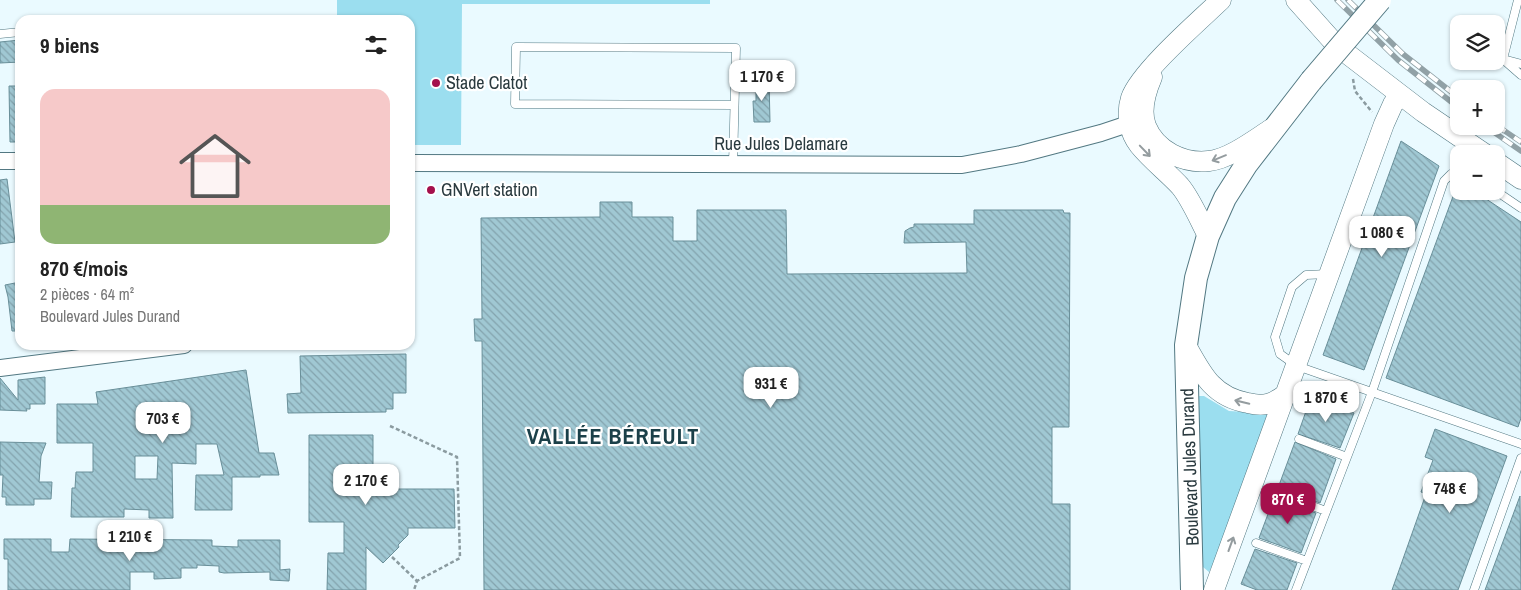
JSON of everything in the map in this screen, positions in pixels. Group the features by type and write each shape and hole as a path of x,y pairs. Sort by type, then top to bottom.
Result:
{"main road":[{"name":"Boulevard Jules Durand","path":"1192,590 1186,345 1196,278 1208,236 1226,198 1246,165 1311,81 1380,0"}],"street":[{"name":"Boulevard Jules Durand","path":"1221,0 1140,82 1132,96 1128,111 1137,121 1145,125 1156,142 1172,155 1191,161 1211,161 1240,149 1277,126"},
{"path":"1281,0 1314,36 1350,69 1397,99 1424,112 1472,145"},
{"path":"1296,0 1337,46 1397,99"},
{"name":"Boulevard Jules Durand","path":"1214,590 1384,124 1397,99"},
{"path":"1137,121 1139,145 1181,188 1208,236"},
{"name":"Rue Jules Delamare","path":"415,163 962,165 1021,154 1101,133 1137,121"},
{"path":"0,161 15,161"},
{"path":"1505,168 1521,179"},
{"name":"Boulevard Jules Durand","path":"1186,345 1201,372 1217,391 1236,401 1262,406 1277,401 1287,393"},
{"path":"0,368 144,350"}],"lane":[{"path":"1505,51 1518,0"},
{"path":"0,34 15,32"},
{"path":"733,164 736,48 516,47 515,104 734,105"},
{"path":"1505,60 1521,64"},
{"path":"1505,61 1521,75"},
{"path":"1296,590 1372,392 1444,181 1450,175"},
{"path":"1505,197 1521,208"},
{"path":"1330,274 1306,275 1292,287 1275,337 1280,354 1297,366 1521,444"},
{"path":"1299,439 1347,457"},
{"path":"1474,590 1521,458"},
{"path":"1277,493 1326,511"},
{"path":"1256,543 1307,561"}],"path":[{"path":"1350,69 1355,91 1384,124"},
{"path":"390,426 457,457 460,558 417,581 414,590"},
{"path":"392,557 417,581"}],"shaded area":[{"name":"Stade Clatot","path":"337,0 710,0 710,4 462,4 461,145 415,145 415,15 337,15"},
{"path":"1197,396 1204,396 1229,411 1264,413 1281,402 1240,512 1209,572 1203,567"}],"building":[{"path":"15,40 15,62 0,63 0,42"},
{"path":"769,80 770,122 754,122 753,101 756,101 756,81"},
{"path":"9,86 15,86 15,142 10,142"},
{"path":"1401,141 1439,166 1364,370 1323,355"},
{"path":"7,179 15,242 0,244 0,180"},
{"path":"1452,200 1488,200 1521,222 1521,418 1518,427 1386,378"},
{"path":"600,202 632,202 632,217 673,217 673,241 697,241 697,210 786,210 787,274 967,273 966,242 904,243 905,231 914,227 914,224 974,224 974,210 1063,210 1064,213 1070,213 1069,427 1052,427 1052,504 1070,504 1070,590 484,590 482,341 475,341 474,319 482,319 481,218 600,217"},
{"path":"15,283 15,331 12,331 5,285"},
{"path":"406,354 406,393 393,393 393,409 386,409 386,412 288,413 287,394 301,393 300,356"},
{"path":"246,370 259,453 274,453 279,475 232,477 232,510 195,510 196,475 224,475 217,444 196,444 196,464 172,463 173,518 149,518 149,510 124,509 124,517 71,517 72,488 75,488 76,472 93,472 93,443 57,443 57,404 98,404 96,392","holes":["135,456 158,456 157,479 135,479"]},
{"path":"45,377 45,404 30,404 30,409 26,409 27,411 0,410 0,378 18,400 18,380"},
{"path":"1311,397 1354,413 1340,448 1298,434"},
{"path":"1435,429 1507,456 1458,590 1392,590 1426,494 1421,492 1433,460 1425,457"},
{"path":"309,435 373,435 373,489 454,489 455,528 408,528 408,535 383,563 366,547 366,590 327,590 328,553 344,553 344,522 309,522"},
{"path":"0,442 46,443 41,456 39,482 52,482 51,499 34,499 34,505 6,505 6,497 2,497 3,475 0,475"},
{"path":"1295,442 1336,459 1320,503 1278,488"},
{"path":"1520,496 1521,590 1485,590"},
{"path":"1274,498 1316,513 1301,553 1259,538"},
{"path":"4,539 51,539 51,552 69,552 70,539 212,540 212,546 238,547 238,540 280,540 280,570 290,569 289,581 270,580 270,572 224,573 219,572 219,566 197,565 197,568 181,568 181,578 154,579 154,572 130,572 130,590 8,590 8,559 4,559"},
{"path":"1255,549 1297,563 1287,590 1257,590 1241,584"}],"railway":[{"path":"1337,0 1398,60 1450,101"},
{"path":"1348,0 1403,54 1450,91"},
{"path":"1505,131 1521,142"},
{"path":"1498,135 1521,151"}],"place":[{"name":"Stade Clatot","path":"436,83"},
{"name":"GNVert station","path":"431,190"}],"district":[{"name":"VALLÉE BÉREULT","path":"613,436"}]}
